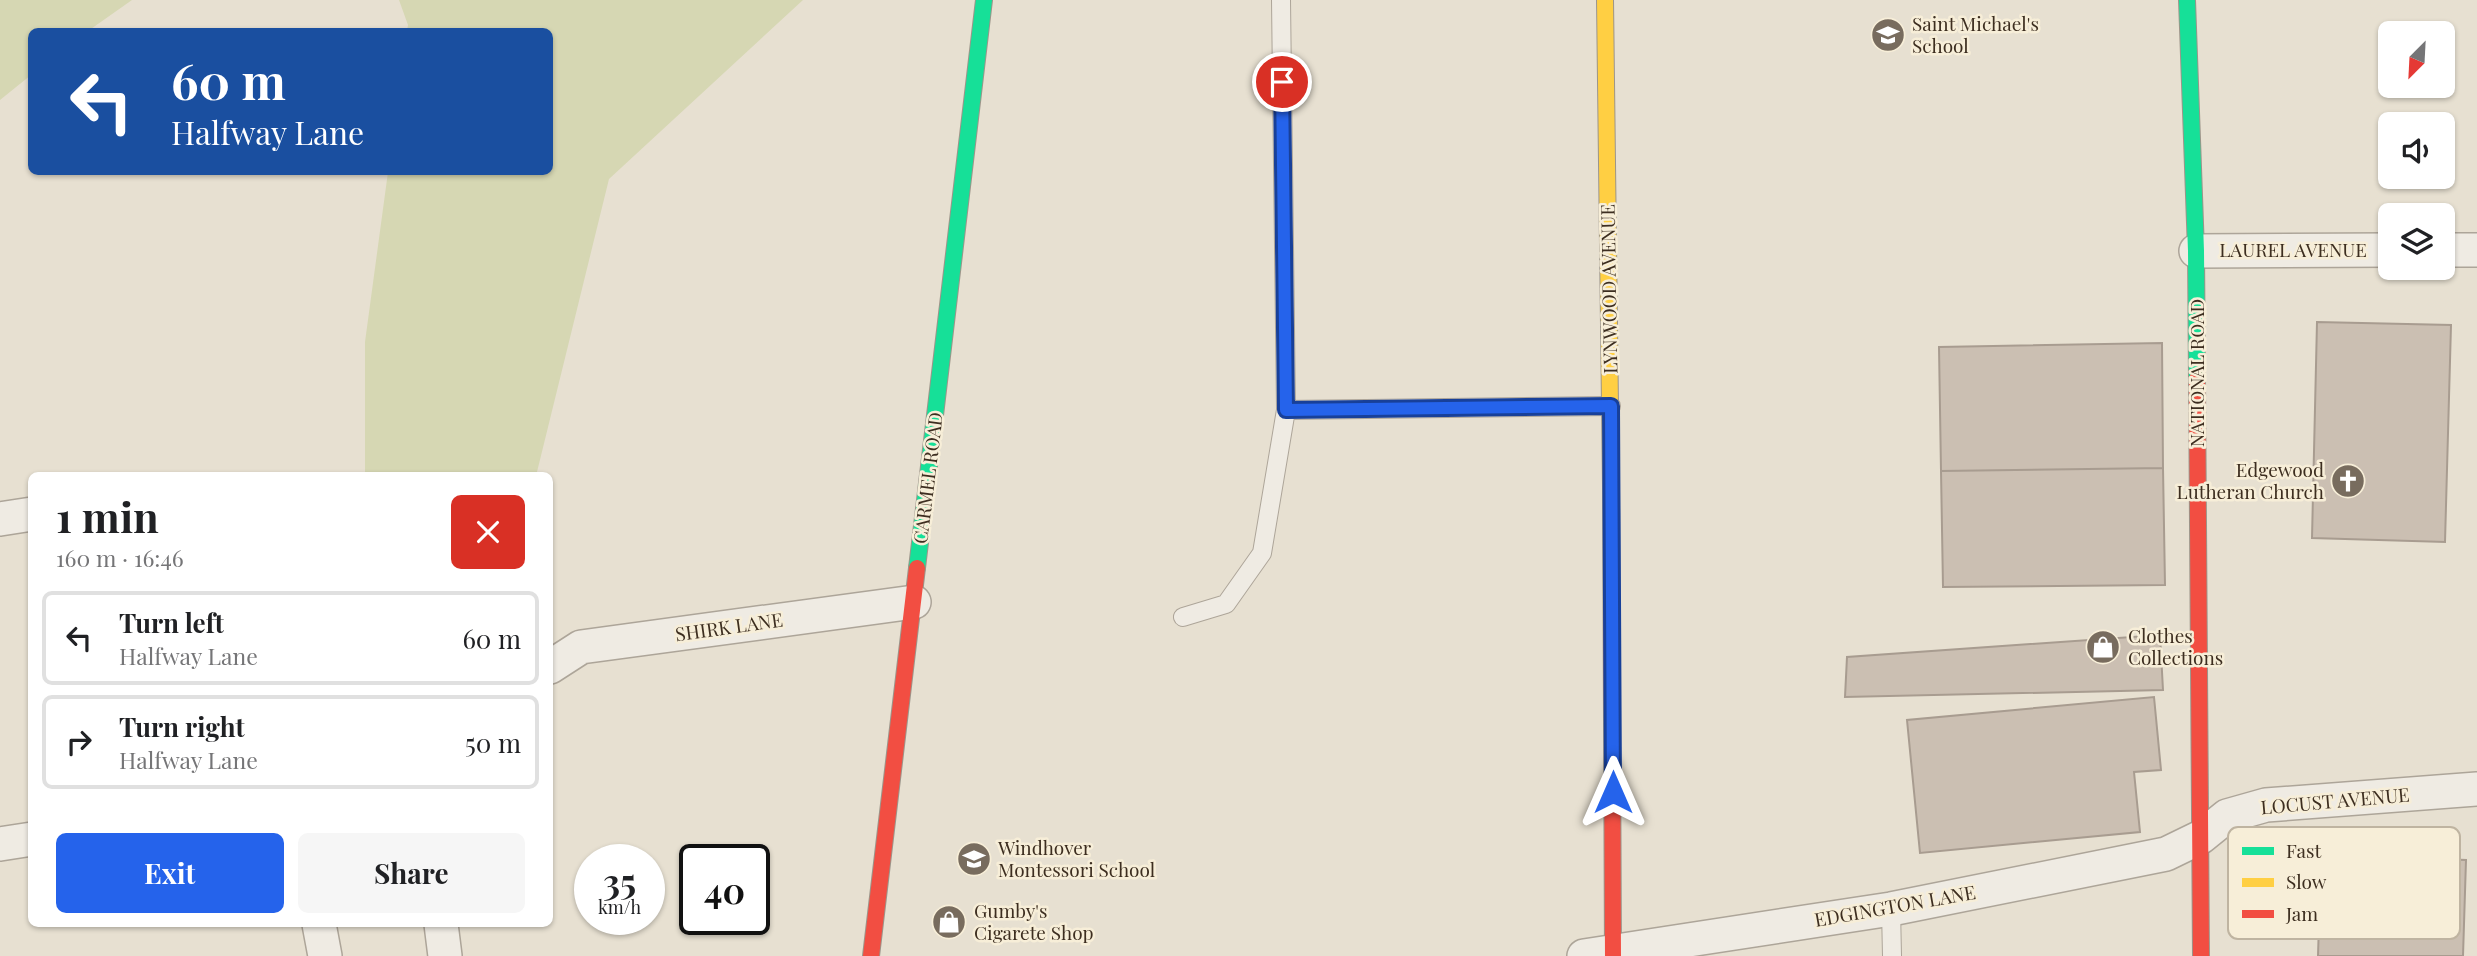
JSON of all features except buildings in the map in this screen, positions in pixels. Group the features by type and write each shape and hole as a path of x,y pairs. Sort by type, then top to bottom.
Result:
{"street":[{"name":"CARMEL ROAD","path":"871,956 984,0"},
{"name":"LYNWOOD AVENUE","path":"1603,955 1611,406 1605,0"},
{"name":"NATIONAL ROAD","path":"2187,0 2196,251 2201,956"},
{"name":"LAUREL AVENUE","path":"2196,251 2378,250"},
{"path":"2455,250 2477,250"},
{"path":"0,519 28,515"},
{"name":"SHIRK LANE","path":"553,665 581,647 914,602"},
{"name":"LOCUST AVENUE","path":"2201,837 2227,816 2266,805 2477,789"},
{"name":"EDGINGTON LANE","path":"1603,955 1891,909 2166,854 2201,837"},
{"path":"0,844 28,840"},
{"path":"320,927 325,956"},
{"path":"441,927 445,956"}],"lane":[{"path":"1184,617 1226,604 1262,553 1286,410 1281,0"},
{"path":"1286,410 1611,406"},
{"path":"1891,909 1892,956"}],"green space":[{"path":"0,0 132,0 92,28 28,28 28,77 0,100"},
{"path":"399,0 803,0 609,179 537,472 365,472 365,342 388,175 553,175 553,28 408,28"}],"traffic: fast":[{"path":"917,568 984,0"},
{"path":"2187,0 2196,251 2197,379"}],"traffic: slow":[{"path":"1605,0 1611,487"}],"traffic: jam":[{"path":"2197,379 2201,956"},
{"path":"1611,487 1613,956"},
{"path":"871,956 917,568"}],"place":[{"name":"Saint Michael's School","path":"1888,35"},
{"name":"Edgewood Lutheran Church","path":"2348,481"},
{"name":"Clothes Collections","path":"2103,647"},
{"name":"Windhover Montessori School","path":"974,859"},
{"name":"Gumby's Cigarete Shop","path":"949,922"}],"route":[{"path":"1282,82 1286,410 1611,406 1613,792"}]}
